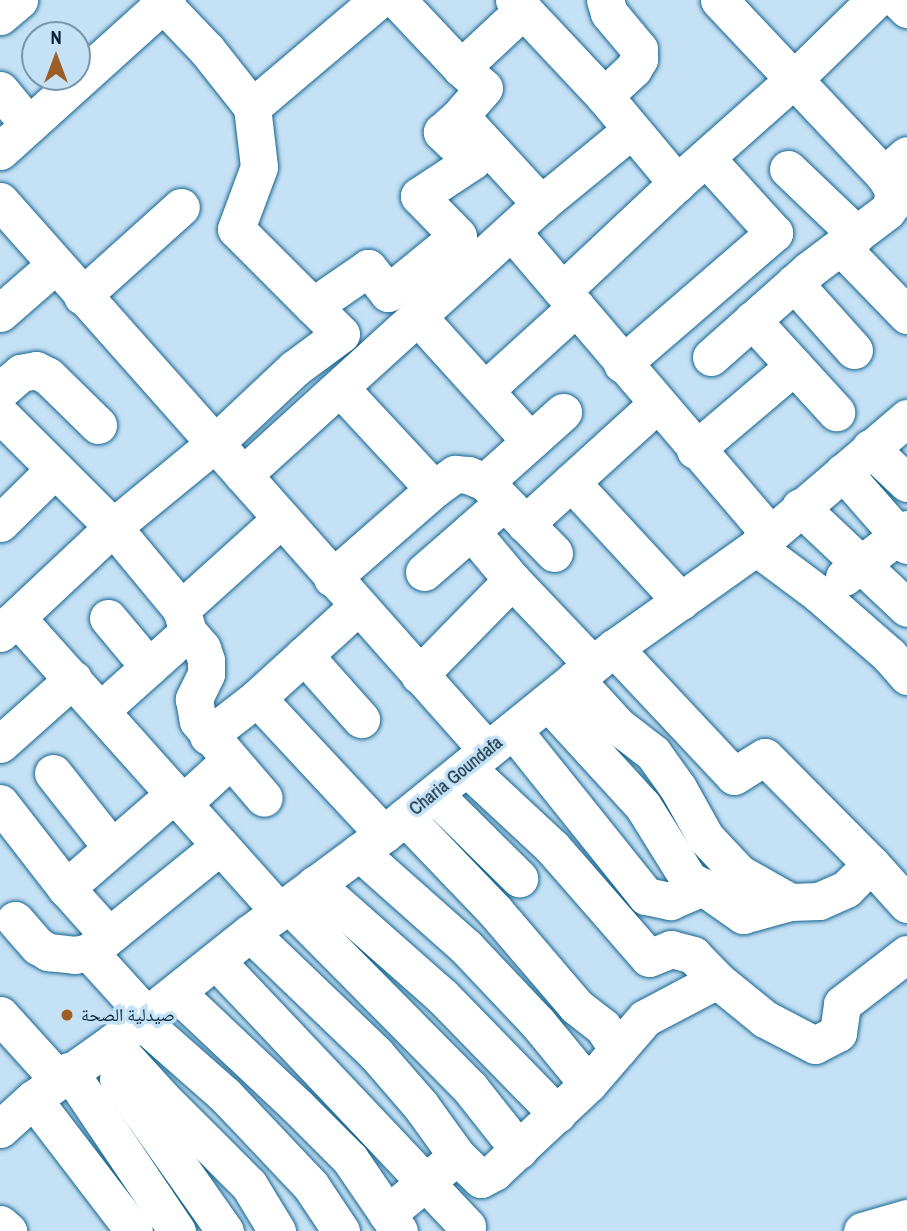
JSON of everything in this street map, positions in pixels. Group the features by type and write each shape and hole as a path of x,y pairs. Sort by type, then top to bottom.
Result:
{"street":[{"path":"0,16 19,0"},
{"path":"252,107 378,0"},
{"path":"313,306 368,268 388,293 458,236 419,196 472,161 442,132 484,88 461,68 397,0"},
{"path":"604,96 633,69 639,59 639,49 609,13 605,0"},
{"path":"711,357 801,276 849,241 892,204 895,165 794,79 719,0"},
{"path":"486,389 677,183 794,79 875,0"},
{"path":"898,0 907,9"},
{"path":"0,151 165,2 252,107 259,167 236,229 341,334 295,368 213,445 113,527 9,626 73,679 220,846 295,901 442,996 557,1114"},
{"path":"461,68 518,5 604,96 677,183"},
{"path":"0,90 29,125"},
{"path":"460,116 541,204"},
{"path":"243,475 419,318 541,204 631,130"},
{"path":"706,158 774,233 854,350"},
{"path":"788,169 907,315"},
{"path":"0,201 213,445 243,475 332,578 489,750 646,895 670,901 703,887"},
{"path":"82,296 181,207"},
{"path":"512,232 695,450 762,540 889,655 907,676"},
{"path":"622,364 774,233"},
{"path":"0,313 55,265"},
{"path":"419,318 530,440"},
{"path":"752,320 836,412"},
{"path":"695,450 794,366"},
{"path":"0,391 21,373 36,370 48,376 98,425"},
{"path":"340,387 434,489"},
{"path":"424,572 505,503 571,482 656,405"},
{"path":"505,503 530,440 563,412"},
{"name":"Charia Goundafa","path":"0,1129 53,1083 106,1047 217,962 250,933 383,834 582,674 762,540 907,419"},
{"path":"6,433 55,470 113,527 185,620 206,660 206,674 194,699 194,710 219,748 264,798"},
{"path":"870,448 907,483"},
{"path":"0,523 55,470"},
{"path":"819,594 904,537 842,471"},
{"path":"332,578 434,489 455,474 468,475 505,503 554,553"},
{"path":"571,482 681,601"},
{"path":"800,507 907,608"},
{"path":"101,710 149,667 185,620 281,519"},
{"path":"471,531 512,580 618,726 653,753 678,788 706,838 739,873 790,902"},
{"path":"419,675 512,580"},
{"path":"66,888 112,848 178,800 257,698 358,606"},
{"path":"108,618 149,667"},
{"path":"304,655 361,719"},
{"path":"582,674 734,776 765,757 871,864 907,905"},
{"path":"582,674 643,806 689,880 743,915 790,902 819,901 846,889 871,864"},
{"path":"0,744 73,679"},
{"path":"257,698 383,834 466,947 537,1021 589,1084"},
{"path":"489,750 552,847 649,958 671,949 693,956 717,980 765,1019 815,1045 838,1033 842,1004 907,954"},
{"path":"53,773 112,848"},
{"path":"434,794 519,878"},
{"path":"7,828 66,888 144,1018 225,1094 311,1186 341,1231"},
{"path":"383,834 495,911 576,1006 603,1027 618,1050"},
{"path":"15,920 38,946 48,952 75,955 99,944 220,846"},
{"path":"295,901 470,1088 493,1122 519,1150"},
{"path":"250,933 376,1054 421,1106 457,1156 481,1179 494,1172 589,1084 645,1018 717,980"},
{"path":"217,962 467,1226"},
{"path":"177,993 298,1105 350,1159 393,1223 425,1183 457,1156"},
{"path":"0,1015 53,1083 177,1231"},
{"path":"106,1047 225,1231"},
{"path":"106,1047 162,1098 249,1185 277,1231"},
{"path":"53,1083 134,1231"},
{"path":"862,1231 907,1218"},
{"path":"0,1224 8,1231"}],"place":[{"name":"صيدلية الصحة","path":"67,1015"}]}
